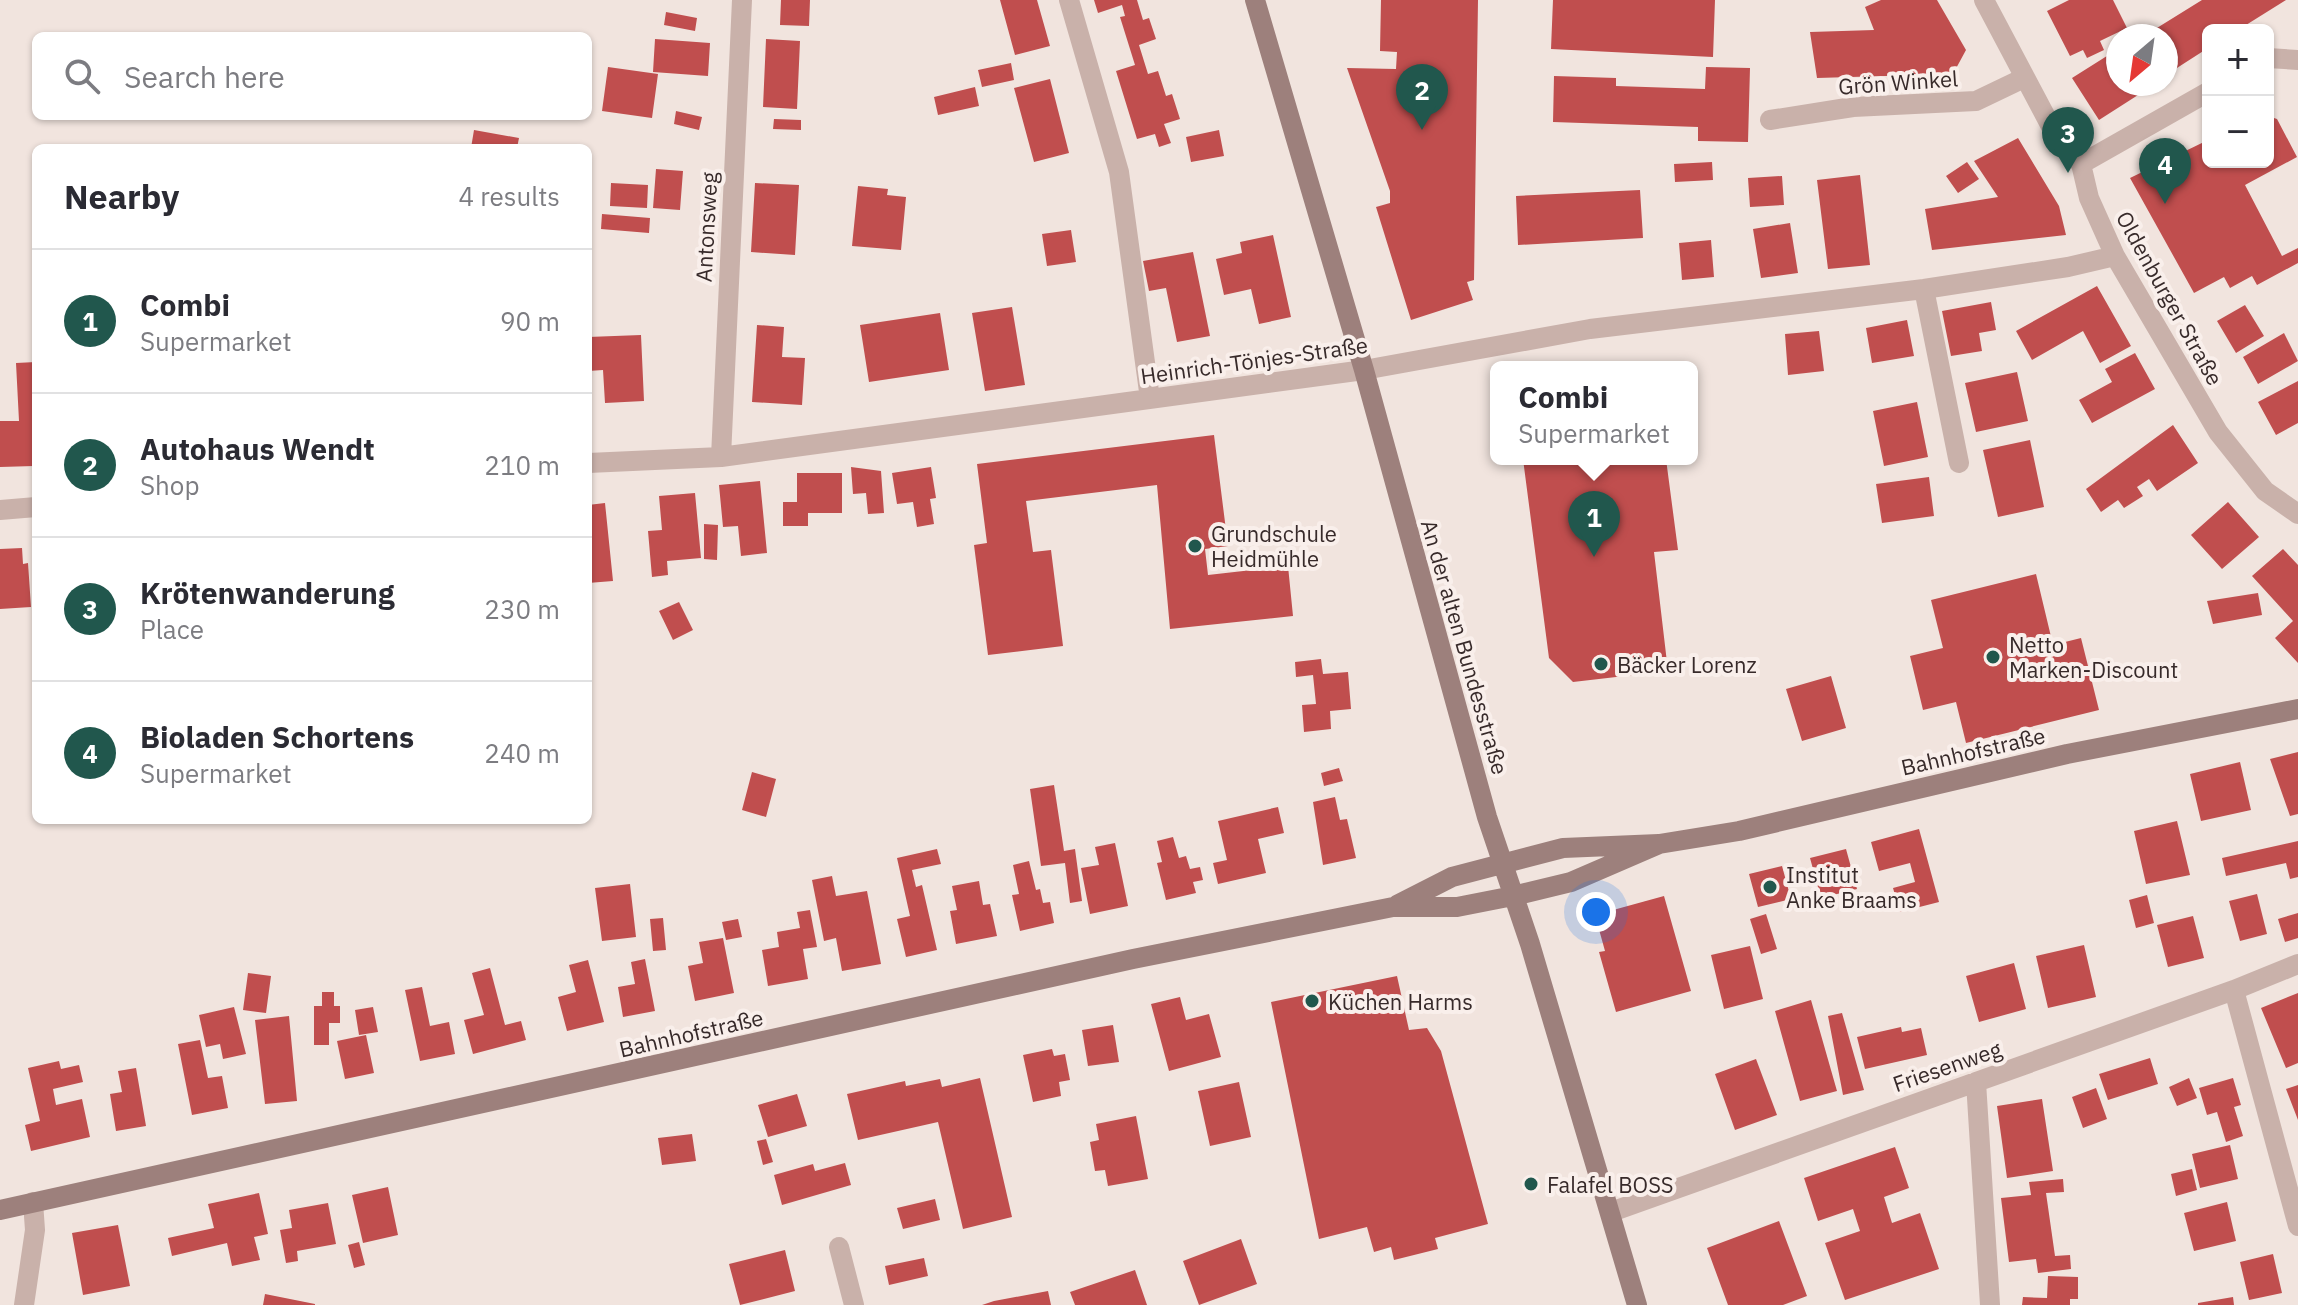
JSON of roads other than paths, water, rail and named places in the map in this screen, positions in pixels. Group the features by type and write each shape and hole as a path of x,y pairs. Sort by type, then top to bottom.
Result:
{"street":[{"name":"Antonsweg","path":"721,457 742,0"},
{"path":"1069,0 1119,172 1150,399"},
{"name":"An der alten Bundesstraße","path":"1255,0 1364,370 1502,863 1637,1305"},
{"name":"Oldenburger Straße","path":"1984,0 2056,136 2081,164 2089,198 2115,256 2218,432 2265,491 2298,514"},
{"path":"2274,58 2298,60"},
{"name":"Grön Winkel","path":"1770,120 1853,107 1976,101 2024,78"},
{"path":"2081,164 2202,95"},
{"name":"Heinrich-Tönjes-Straße","path":"592,463 721,457 1364,370 1590,329 1924,289 2068,267 2115,256"},
{"path":"1924,289 1959,463"},
{"path":"0,510 32,507"},
{"name":"Bahnhofstraße","path":"1393,907 1452,877 1563,848 1659,844 1739,831 2067,754 2298,709"},
{"name":"Bahnhofstraße","path":"0,1210 1133,959 1393,907 1457,907 1513,896 1571,882 1659,844"},
{"name":"Friesenweg","path":"1611,1212 2234,990 2298,964"},
{"path":"2234,990 2298,1226"},
{"path":"1976,1082 1990,1305"},
{"path":"24,1305 35,1230 33,1202"},
{"path":"839,1247 854,1305"}],"place":[{"name":"Autohaus Wendt","path":"1422,130"},
{"name":"Krötenwanderung","path":"2068,173"},
{"name":"Bioladen Schortens","path":"2165,204"},
{"name":"Grundschule Heidmühle","path":"1195,546"},
{"name":"Combi","path":"1594,557"},
{"name":"Netto Marken-Discount","path":"1993,657"},
{"name":"Bäcker Lorenz","path":"1601,664"},
{"name":"Institut Anke Braams","path":"1770,887"},
{"name":"Küchen Harms","path":"1312,1001"},
{"name":"Falafel BOSS","path":"1531,1184"}]}
